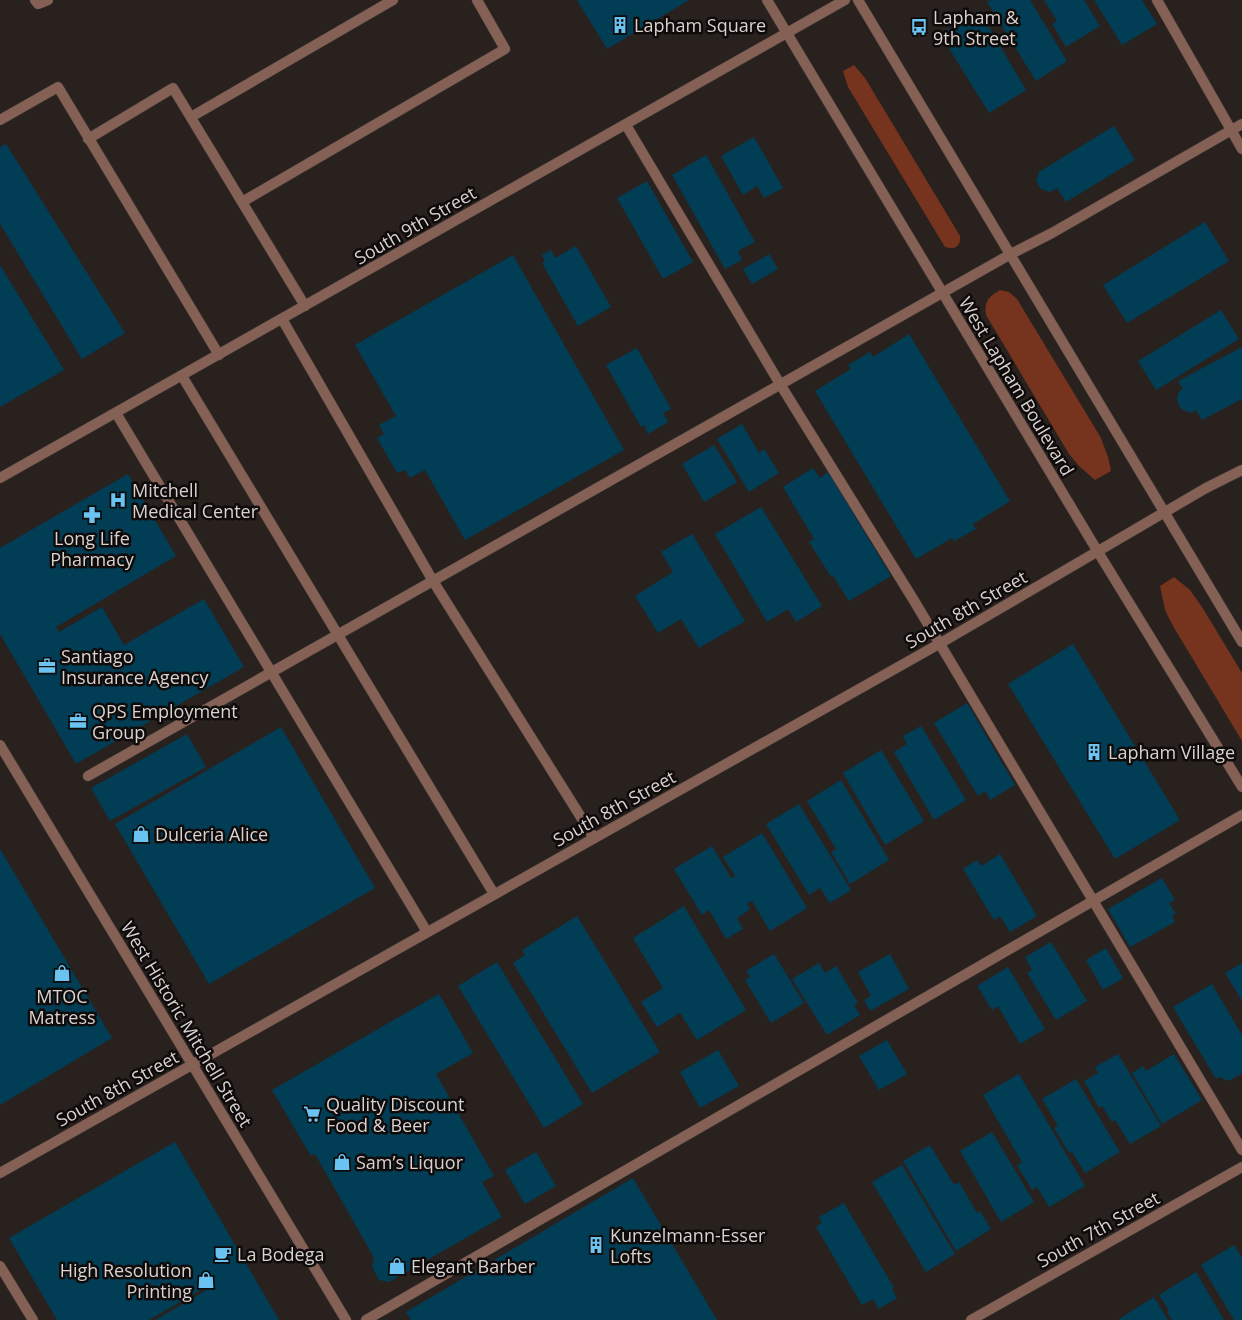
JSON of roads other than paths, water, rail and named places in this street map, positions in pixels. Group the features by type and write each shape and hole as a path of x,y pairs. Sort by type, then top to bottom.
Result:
{"street":[{"path":"35,0 38,4 48,0"},
{"path":"191,118 393,0"},
{"path":"242,202 505,49 477,0"},
{"name":"West Lapham Boulevard","path":"767,0 1098,552 1242,787"},
{"name":"South 9th Street","path":"0,478 845,0"},
{"path":"858,0 1242,642"},
{"path":"1156,0 1242,149"},
{"path":"0,120 58,88 219,355"},
{"path":"88,139 173,88 305,306"},
{"path":"626,124 780,384 1094,900 1242,1150"},
{"path":"88,776 1242,124"},
{"path":"282,319 433,581 594,838"},
{"path":"182,376 494,894"},
{"path":"116,413 427,932"},
{"name":"South 8th Street","path":"0,1173 939,644 1206,488 1242,470"},
{"name":"West Historic Mitchell Street","path":"0,745 346,1320"},
{"path":"366,1320 1242,815"},
{"name":"South 7th Street","path":"971,1320 1242,1167"},
{"path":"0,1266 33,1320"}],"place":[{"name":"Lapham Square","path":"620,25"},
{"name":"Lapham & 9th Street","path":"919,27"},
{"name":"Mitchell Medical Center","path":"118,500"},
{"name":"Long Life Pharmacy","path":"92,515"},
{"name":"Santiago Insurance Agency","path":"47,666"},
{"name":"QPS Employment Group","path":"78,721"},
{"name":"Lapham Village","path":"1094,752"},
{"name":"Dulceria Alice","path":"141,834"},
{"name":"MTOC Matress","path":"62,973"},
{"name":"Quality Discount Food & Beer","path":"312,1114"},
{"name":"Sam’s Liquor","path":"342,1162"},
{"name":"Kunzelmann-Esser Lofts","path":"596,1245"},
{"name":"La Bodega","path":"223,1254"},
{"name":"Elegant Barber","path":"397,1266"},
{"name":"High Resolution Printing","path":"206,1280"}]}
